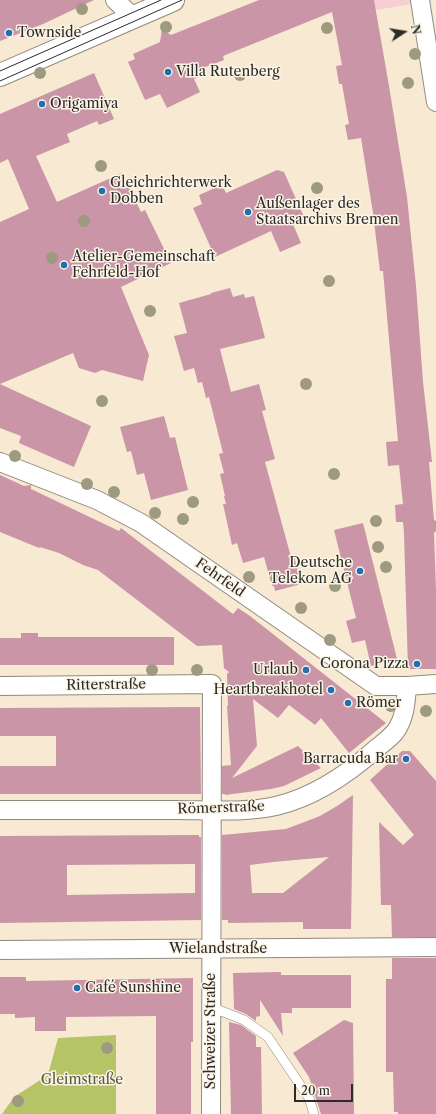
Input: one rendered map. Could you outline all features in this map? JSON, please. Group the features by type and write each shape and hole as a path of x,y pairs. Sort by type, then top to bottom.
{"street":[{"path":"115,0 134,18"},
{"path":"0,76 173,0"},
{"path":"420,0 436,102"},
{"name":"Fehrfeld","path":"0,462 97,500 141,523 376,686 436,684"},
{"name":"Ritterstraße","path":"0,686 212,684"},
{"name":"Schweizer Straße","path":"211,1114 212,684"},
{"name":"Römerstraße","path":"0,810 212,810 258,809 277,806 310,794 342,777 364,760 395,732 402,718 407,698 407,686"},
{"name":"Wielandstraße","path":"0,950 436,947"}],"lane":[{"path":"211,1007 244,1020 268,1037 309,1098 314,1114"}],"shaded area":[{"path":"343,0 434,0 348,15"}],"green space":[{"name":"Gleimstraße","path":"116,1035 116,1114 2,1114 14,1097 48,1075 58,1038"}],"building":[{"path":"0,0 94,0 43,24 0,41"},
{"path":"259,0 374,0 407,197 416,286 423,382 432,462 429,462 434,520 436,521 436,531 434,533 436,669 408,669 404,533 403,522 396,522 395,505 403,504 399,465 388,466 386,442 398,441 383,271 380,271 373,213 361,138 348,140 345,125 349,124 342,84 339,84 336,66 342,65 332,12 223,56 224,60 195,71 198,77 194,79 200,92 167,108 160,94 145,100 128,62 135,59 133,54 160,42 162,29 171,35"},
{"path":"94,73 114,119 99,125 97,121 67,134 70,142 36,156 57,202 122,173 141,212 145,210 171,263 121,287 149,355 143,381 102,370 95,373 79,368 73,353 0,384 0,222 29,209 8,159 0,163 0,114"},
{"name":"Außenlager des Staatsarchivs Bremen","path":"277,170 284,172 304,217 292,222 301,243 280,252 271,231 215,257 193,208 202,204 199,195 222,185 226,193"},
{"path":"230,288 233,297 244,294 245,298 254,296 265,338 220,349 231,392 259,384 266,410 262,411 275,459 265,462 291,557 294,556 301,584 275,591 274,586 272,586 264,557 243,563 237,543 232,545 223,504 226,504 220,474 224,473 219,454 223,453 209,397 206,398 202,382 198,383 194,368 184,371 174,336 187,333 179,303"},
{"path":"0,384 91,426 74,467 19,443 21,436 0,428"},
{"path":"164,416 170,438 175,437 188,490 151,500 144,473 137,475 131,451 127,452 120,427"},
{"path":"0,475 24,486 31,485 31,489 119,531 121,528 233,614 238,608 250,616 386,723 349,753 321,718 315,725 289,705 278,718 253,699 257,746 232,778 298,746 321,768 284,786 225,795 222,794 222,766 231,765 227,706 227,674 229,672 224,668 222,645 197,646 98,570 83,565 59,553 40,547 39,548 0,532"},
{"name":"Deutsche Telekom AG","path":"363,523 397,659 371,666 365,640 352,643 346,621 356,618 334,530"},
{"path":"21,633 38,633 38,637 174,637 174,665 0,665 0,638 21,638"},
{"path":"200,707 201,794 0,794 0,766 56,766 56,736 0,736 0,708"},
{"path":"402,751 410,751 436,781 436,937 392,937 391,905 381,905 379,822 403,845 414,835 370,780"},
{"path":"353,795 351,929 303,929 303,922 228,923 228,920 222,920 222,835 286,829 320,816","holes":["329,857 283,893 252,893 250,865"]},
{"path":"199,835 199,837 201,837 201,920 0,923 0,836","holes":["195,864 195,893 67,895 67,865"]},
{"path":"392,958 436,958 436,1114 398,1114 398,1112 394,1112 393,1072 386,1072 386,979 392,979"},
{"path":"281,972 281,975 351,975 351,1008 292,1008 292,1013 281,1013 283,1036 260,1000 260,1016 256,1017 256,1021 246,1014 234,1009 233,973"},
{"path":"0,977 26,977 26,981 193,978 191,1114 156,1114 156,1016 66,1017 66,1031 35,1031 35,1017 15,1018 15,1014 0,1014"},
{"path":"344,1020 353,1023 354,1114 321,1114 309,1077 293,1053"},
{"path":"229,1022 241,1025 256,1036 256,1047 261,1047 262,1114 231,1114"}],"tram line":[{"path":"0,71 161,0"},
{"path":"0,81 182,0"}],"place":[{"name":"Townside","path":"9,33"},
{"name":"Villa Rutenberg","path":"168,72"},
{"name":"Origamiya","path":"42,104"},
{"name":"Gleichrichterwerk Dobben","path":"102,191"},
{"name":"Außenlager des Staatsarchivs Bremen","path":"248,212"},
{"name":"Atelier-Gemeinschaft Fehrfeld-Hof","path":"64,265"},
{"name":"Deutsche Telekom AG","path":"360,571"},
{"name":"Corona Pizza","path":"417,664"},
{"name":"Urlaub","path":"306,670"},
{"name":"Heartbreakhotel","path":"331,690"},
{"name":"Römer","path":"348,703"},
{"name":"Barracuda Bar","path":"406,759"},
{"name":"Café Sunshine","path":"77,988"}]}
